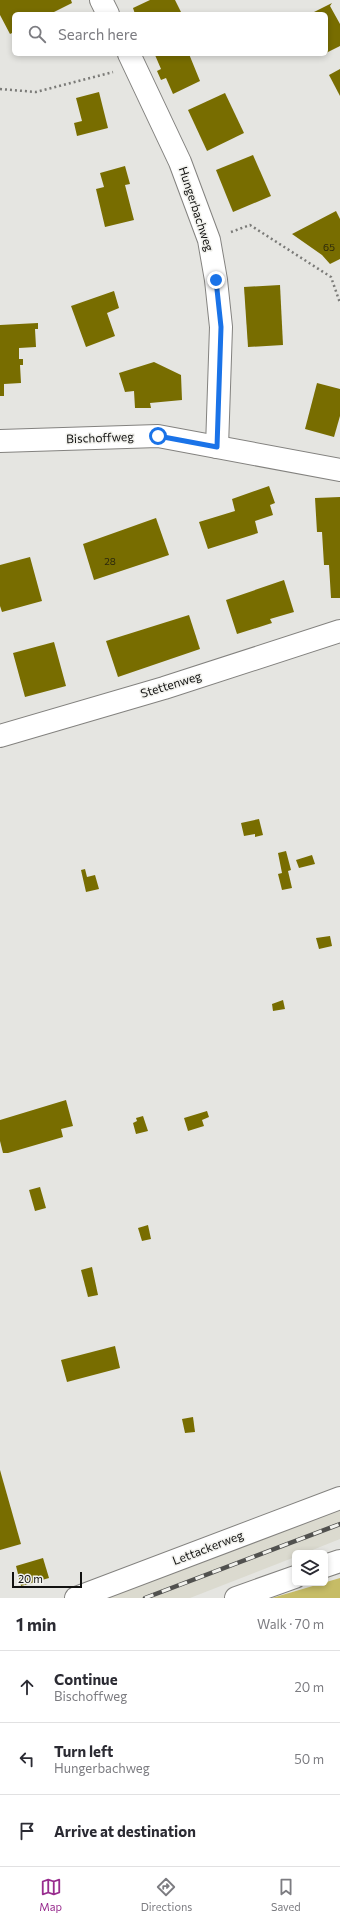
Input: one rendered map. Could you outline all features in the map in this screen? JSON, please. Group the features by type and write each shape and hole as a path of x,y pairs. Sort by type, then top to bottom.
{"street":[{"path":"101,0 107,12"},
{"name":"Hungerbachweg","path":"132,60 180,162 209,240 216,280 221,327 217,447"},
{"name":"Bischoffweg","path":"0,441 158,436 340,470"},
{"name":"Stettenweg","path":"0,736 164,688 340,631"},
{"name":"Lettackerweg","path":"76,1598 340,1498"},
{"path":"328,1565 340,1561"},
{"path":"236,1598 292,1577"}],"path":[{"path":"0,89 36,92 132,60"},
{"path":"250,226 332,277 340,303"}],"shaded area":[{"path":"340,1507 340,1539 312,1550 292,1550 292,1558 190,1598 98,1598"},
{"path":"340,1578 340,1598 272,1598 313,1586 328,1586 328,1582"}],"building":[{"path":"0,0 71,0 72,3 54,12 12,12 12,33 10,34 0,15"},
{"path":"150,0 175,0 181,12 134,12 133,8"},
{"path":"332,3 330,6 340,24 340,46 328,52 328,12 314,12"},
{"path":"155,56 190,56 200,81 173,94 166,78 161,80 157,71 161,69"},
{"path":"340,69 340,96 329,75"},
{"path":"99,92 108,128 77,136 74,123 82,121 76,98"},
{"path":"225,93 244,133 207,151 188,110"},
{"path":"253,155 271,196 233,212 216,170"},
{"path":"125,166 130,184 125,185 134,220 105,227 96,189 104,187 100,173"},
{"path":"336,211 340,219 340,259 330,264 322,255 292,234"},
{"path":"280,285 283,345 248,347 244,287"},
{"path":"114,291 119,308 107,313 115,336 86,347 71,306"},
{"path":"38,323 38,329 35,329 36,347 19,348 19,359 23,359 23,365 20,365 21,383 4,384 4,396 0,396 0,325"},
{"path":"154,362 181,375 182,400 150,403 151,408 135,408 134,391 125,392 119,373"},
{"path":"317,383 340,389 340,416 334,437 305,429"},
{"path":"269,486 275,503 270,505 273,515 255,521 258,533 208,549 199,522 235,511 232,499"},
{"path":"340,497 340,598 331,598 329,565 324,565 322,532 317,532 315,498"},
{"path":"156,518 169,555 94,580 83,544"},
{"path":"30,557 42,601 2,612 0,606 0,565"},
{"path":"284,580 294,612 270,619 272,623 237,634 226,600"},
{"path":"189,615 200,649 118,677 106,641"},
{"path":"54,642 66,686 25,697 13,653"},
{"path":"259,819 263,835 255,837 255,834 244,836 241,823"},
{"path":"286,851 291,870 288,871 292,888 282,890 278,874 282,873 278,853"},
{"path":"312,855 315,864 299,868 296,860"},
{"path":"85,869 87,877 95,875 99,889 86,892 81,870"},
{"path":"330,936 332,946 319,949 316,938"},
{"path":"283,1000 285,1009 273,1011 272,1004"},
{"path":"66,1100 73,1126 61,1129 63,1137 8,1153 3,1153 0,1141 0,1120"},
{"path":"207,1111 209,1117 202,1120 204,1126 188,1131 184,1118"},
{"path":"143,1116 148,1131 136,1134 133,1123 137,1121 136,1118"},
{"path":"40,1187 46,1208 35,1211 29,1190"},
{"path":"148,1225 151,1239 142,1241 138,1228"},
{"path":"92,1267 98,1295 88,1297 81,1270"},
{"path":"115,1346 120,1368 67,1382 61,1360"},
{"path":"193,1417 195,1432 185,1433 182,1419"},
{"path":"0,1470 21,1544 0,1550"},
{"path":"43,1558 49,1578 21,1586 16,1566"}],"railway":[{"path":"145,1598 340,1524"}],"route":[{"path":"158,436 217,447 221,327 216,280"}]}
